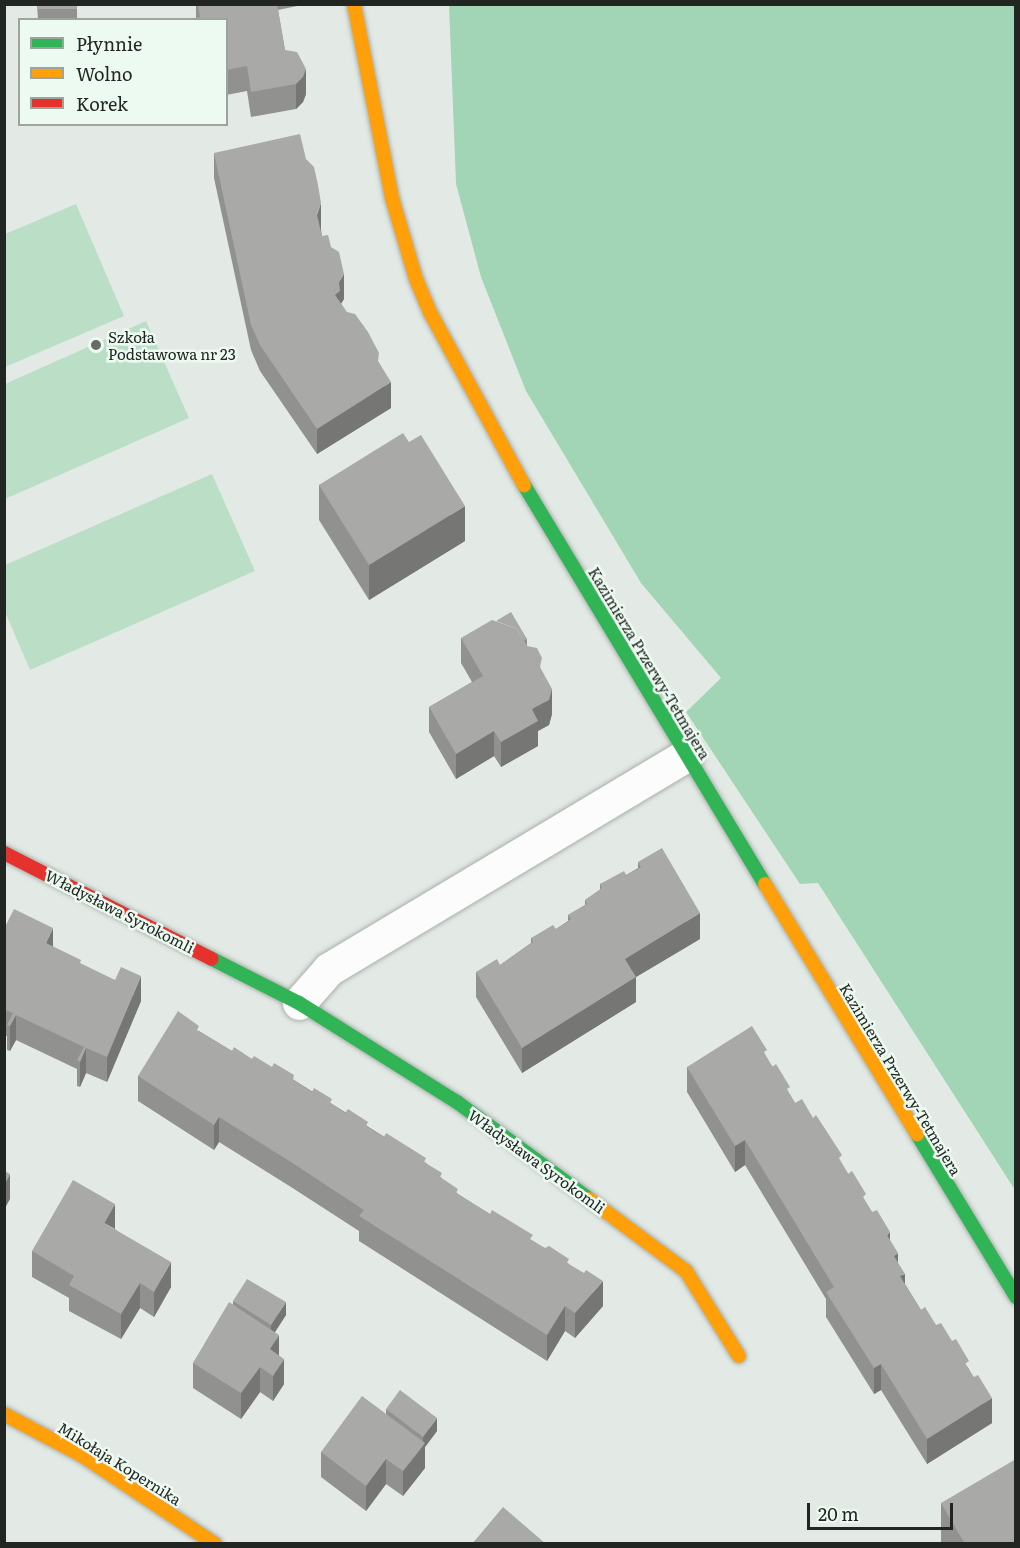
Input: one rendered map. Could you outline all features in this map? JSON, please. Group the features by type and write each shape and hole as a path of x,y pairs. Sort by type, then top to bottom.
{"street":[{"name":"Kazimierza Przerwy-Tetmajera","path":"354,4 392,198 413,270 431,314 511,464 1016,1297"},
{"path":"299,1003 329,969 687,755"},
{"name":"Władysława Syrokomli","path":"4,853 299,1003 457,1102 686,1271 739,1356"},
{"name":"Mikołaja Kopernika","path":"4,1414 83,1456 215,1544"}],"green space":[{"path":"449,5 1015,5 1015,1190 818,883 800,884 686,712 721,678 641,583 526,391 481,277 456,184"},
{"path":"76,204 124,316 5,367 5,234"},
{"path":"146,321 189,418 5,499 5,384"},
{"path":"212,474 255,571 30,670 5,612 5,565"}],"building":[{"path":"38,4 77,4 77,9 38,9"},
{"path":"198,4 277,4 285,50 297,52 306,69 303,77 296,84 251,92 247,66 228,70 228,18 196,18 200,17"},
{"path":"300,134 306,159 314,167 318,185 321,203 317,215 322,236 328,235 331,247 339,252 344,274 339,282 340,291 335,295 347,312 355,314 368,332 379,353 378,361 391,382 317,429 260,345 251,325 214,153"},
{"path":"403,433 409,442 421,435 465,506 369,565 319,485"},
{"path":"511,612 527,639 524,641 517,629 496,621"},
{"path":"492,620 517,629 527,646 537,648 542,658 540,667 552,689 549,700 532,709 538,721 501,742 494,731 456,754 429,707 483,676 461,638"},
{"path":"662,848 700,913 625,959 636,977 522,1048 476,972 497,959 500,965 533,942 531,938 553,925 556,929 571,919 568,915 587,904 585,900 602,888 600,884 624,871 626,875 641,867 638,862"},
{"path":"14,909 53,928 46,943 81,960 80,963 115,980 121,967 141,976 107,1057 86,1048 80,1062 77,1060 84,1047 16,1015 10,1026 7,1025 13,1013 4,1009 4,924 6,925"},
{"path":"178,1011 199,1026 197,1030 232,1051 234,1047 252,1059 254,1056 272,1067 274,1063 294,1075 293,1080 312,1092 314,1088 332,1099 330,1103 345,1113 348,1109 368,1122 366,1126 384,1137 386,1133 426,1158 424,1162 442,1173 440,1177 458,1189 456,1193 490,1214 492,1210 533,1235 530,1239 545,1248 549,1246 569,1259 567,1263 584,1273 586,1270 603,1281 575,1313 565,1306 547,1335 359,1216 364,1210 291,1162 219,1117 214,1125 138,1076"},
{"path":"752,1026 767,1050 764,1052 772,1067 776,1064 790,1087 787,1089 795,1103 802,1099 813,1118 816,1115 842,1155 839,1158 848,1174 852,1171 866,1194 863,1197 872,1212 877,1210 890,1232 887,1235 898,1253 894,1256 905,1274 900,1276 921,1310 925,1307 936,1325 941,1323 952,1341 956,1339 969,1361 965,1364 974,1377 978,1375 992,1398 927,1439 881,1364 874,1368 826,1292 834,1287 745,1140 735,1146 687,1067"},
{"path":"4,1171 10,1174 4,1185"},
{"path":"73,1180 115,1204 104,1223 171,1262 154,1292 140,1283 121,1314 69,1285 74,1276 32,1251"},
{"path":"247,1279 286,1302 271,1325 233,1301"},
{"path":"229,1302 279,1335 270,1349 284,1359 273,1376 260,1367 241,1393 193,1363"},
{"path":"400,1390 437,1418 423,1437 386,1409"},
{"path":"362,1396 425,1443 403,1471 386,1459 366,1486 321,1452"},
{"path":"1016,1459 1016,1544 965,1544 941,1503"},
{"path":"503,1507 546,1544 472,1544"}],"traffic: fast":[{"path":"524,485 765,884"},
{"path":"212,959 299,1003 457,1102 589,1199"},
{"path":"917,1134 1016,1297"}],"traffic: slow":[{"path":"354,4 392,198 416,279 431,314 524,485"},
{"path":"765,884 917,1134"},
{"path":"589,1199 686,1271 739,1356"},
{"path":"4,1414 83,1456 215,1544"}],"traffic: jam":[{"path":"4,853 212,959"}],"place":[{"name":"Szkoła Podstawowa nr 23","path":"96,345"}]}
